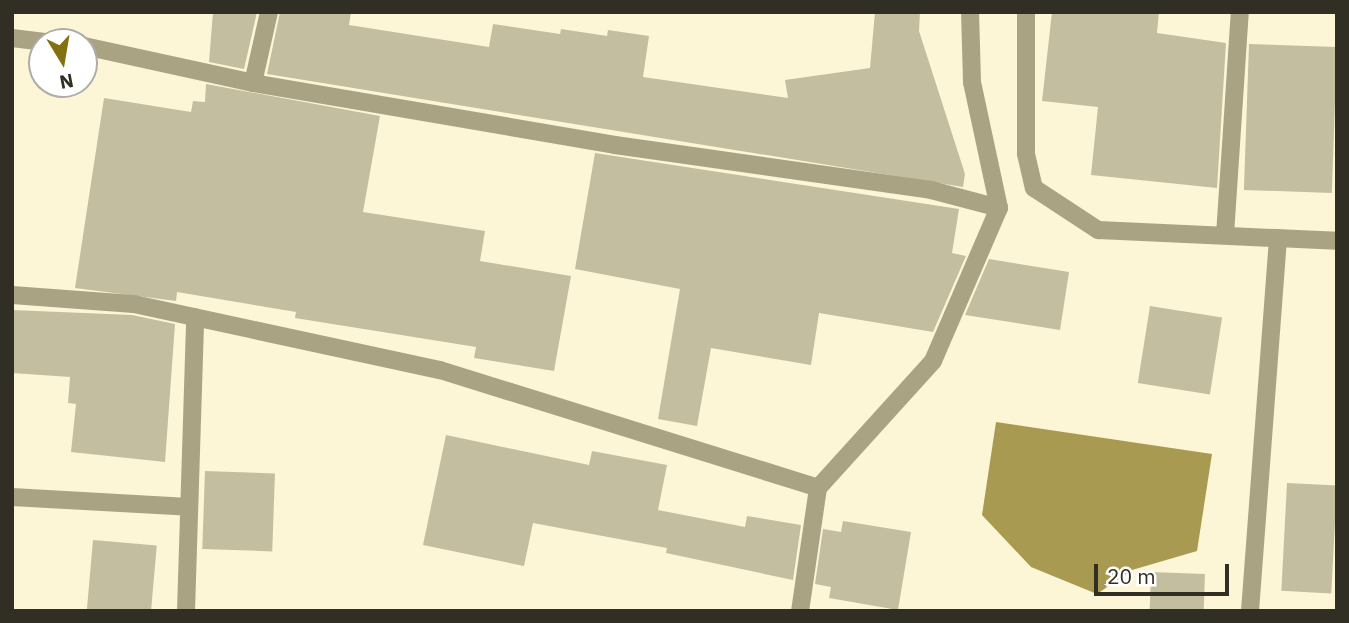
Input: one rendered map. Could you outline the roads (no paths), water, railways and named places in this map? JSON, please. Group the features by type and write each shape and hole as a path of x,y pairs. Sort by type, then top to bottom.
{"street":[{"path":"253,83 269,12"},
{"path":"800,611 818,488 933,361 999,208 972,82 970,12"},
{"path":"1026,12 1026,154 1034,188 1098,230 1337,241"},
{"path":"1225,235 1240,12"},
{"path":"98,49 253,83 615,145 931,190 999,208"},
{"path":"1250,611 1278,238"},
{"path":"12,295 134,304 439,370 818,488"},
{"path":"186,611 195,317"},
{"path":"12,497 190,507"}]}
